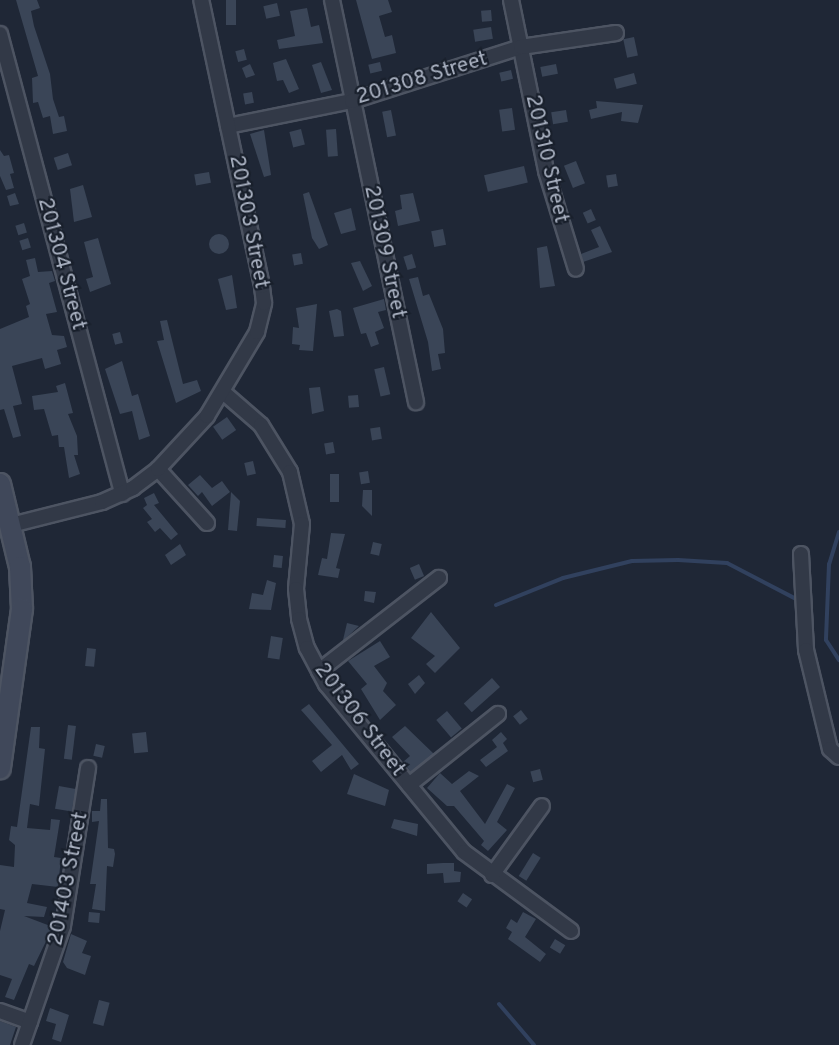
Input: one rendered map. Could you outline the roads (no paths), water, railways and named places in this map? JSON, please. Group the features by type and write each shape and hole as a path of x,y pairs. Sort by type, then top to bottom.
{"street":[{"name":"201303 Street","path":"11,525 122,494 158,469 223,392 249,350 264,303 201,0"},
{"name":"201309 Street","path":"332,0 416,402"},
{"name":"201310 Street","path":"511,0 546,171 576,269"},
{"name":"201308 Street","path":"228,126 352,101 521,47 616,33"},
{"name":"201304 Street","path":"0,34 122,494"},
{"name":"201306 Street","path":"223,392 261,425 290,472 303,524 296,589 299,619 319,671 464,852 492,875 571,931"},
{"path":"158,469 207,523"},
{"path":"0,484 20,567 22,609 0,768"},
{"path":"801,554 806,650 830,749 839,757"},
{"path":"319,671 439,578"},
{"path":"409,785 498,714"},
{"name":"201403 Street","path":"22,1045 63,926 88,768"},
{"path":"492,875 542,806"},
{"path":"0,1011 30,1022"}],"waterway":[{"path":"839,532 829,564 826,640 839,660"},
{"path":"496,605 563,578 632,561 678,560 727,563 800,601"},
{"path":"499,1004 534,1045"}]}
